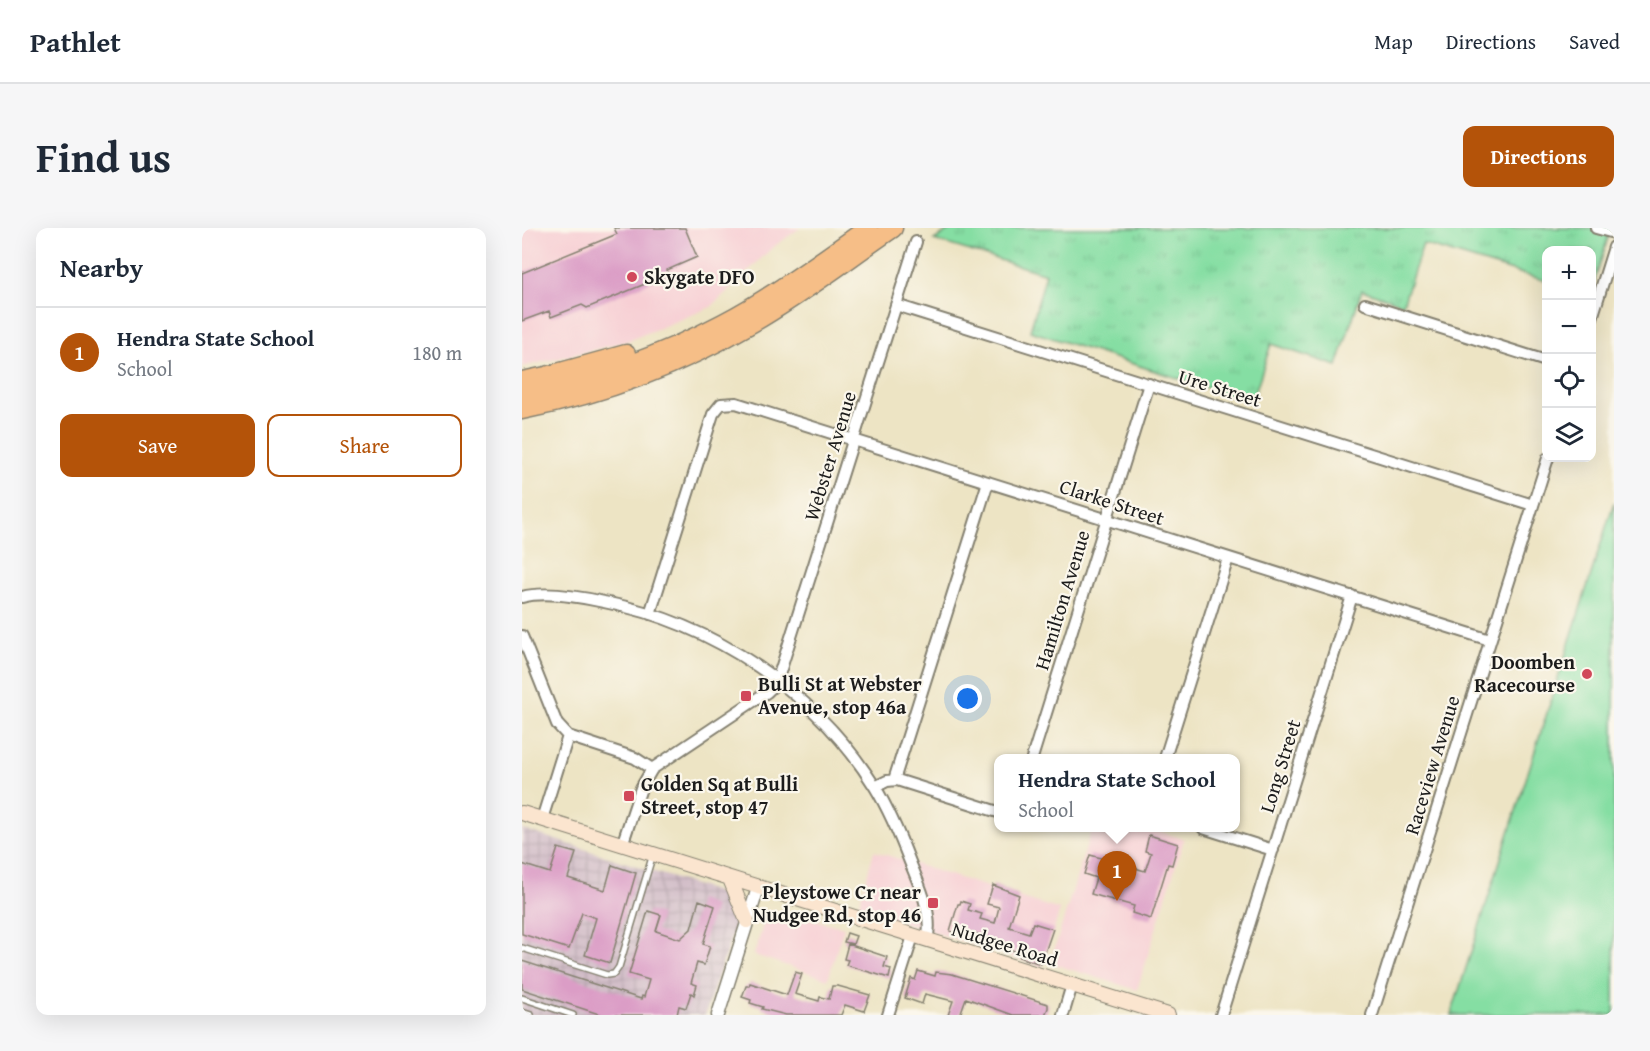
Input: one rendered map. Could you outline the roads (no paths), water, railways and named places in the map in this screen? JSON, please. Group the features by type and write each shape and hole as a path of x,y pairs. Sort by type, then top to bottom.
{"highway":[{"path":"522,396 581,381 648,359 724,323 868,228"},
{"path":"522,410 581,397 690,356 753,323 892,228"},
{"path":"522,381 556,374 630,352 691,328 754,296 774,292"}],"main road":[{"name":"Nudgee Road","path":"522,813 1168,1015"},
{"path":"730,879 747,921"}],"street":[{"path":"1596,228 1614,233"},
{"name":"Webster Avenue","path":"777,681 916,242"},
{"path":"1596,305 1614,248"},
{"path":"1365,304 1542,360"},
{"name":"Ure Street","path":"896,305 1533,505"},
{"name":"Hamilton Avenue","path":"1034,754 1149,384"},
{"name":"Clarke Street","path":"650,614 713,414 722,404 736,403 1490,640"},
{"name":"Raceview Avenue","path":"1372,1015 1547,462"},
{"path":"894,780 988,482"},
{"path":"1167,754 1228,558"},
{"path":"522,597 536,595 591,599 650,614 691,629 719,643 777,681 840,740 875,787 906,851 930,926 920,938 888,1015"},
{"name":"Long Street","path":"1221,1015 1352,596"},
{"path":"522,636 557,724 568,736 635,758 652,769"},
{"path":"622,844 641,788 652,769 767,692 777,681"},
{"path":"542,819 568,736"},
{"path":"875,787 894,780 994,810"},
{"path":"1216,832 1273,850"},
{"path":"718,1015 758,888"},
{"path":"1063,1015 1072,985"}],"lane":[{"path":"522,948 607,975 614,974 619,967 653,854"},
{"path":"522,998 573,1015"},
{"path":"522,1012 531,1015"}],"place":[{"name":"Skygate DFO","path":"632,277"},
{"name":"Doomben Racecourse","path":"1587,674"},
{"name":"Bulli St at Webster Avenue, stop 46a","path":"746,696"},
{"name":"Golden Sq at Bulli Street, stop 47","path":"629,796"},
{"name":"Hendra State School","path":"1117,901"},
{"name":"Pleystowe Cr near Nudgee Rd, stop 46","path":"933,903"}]}
